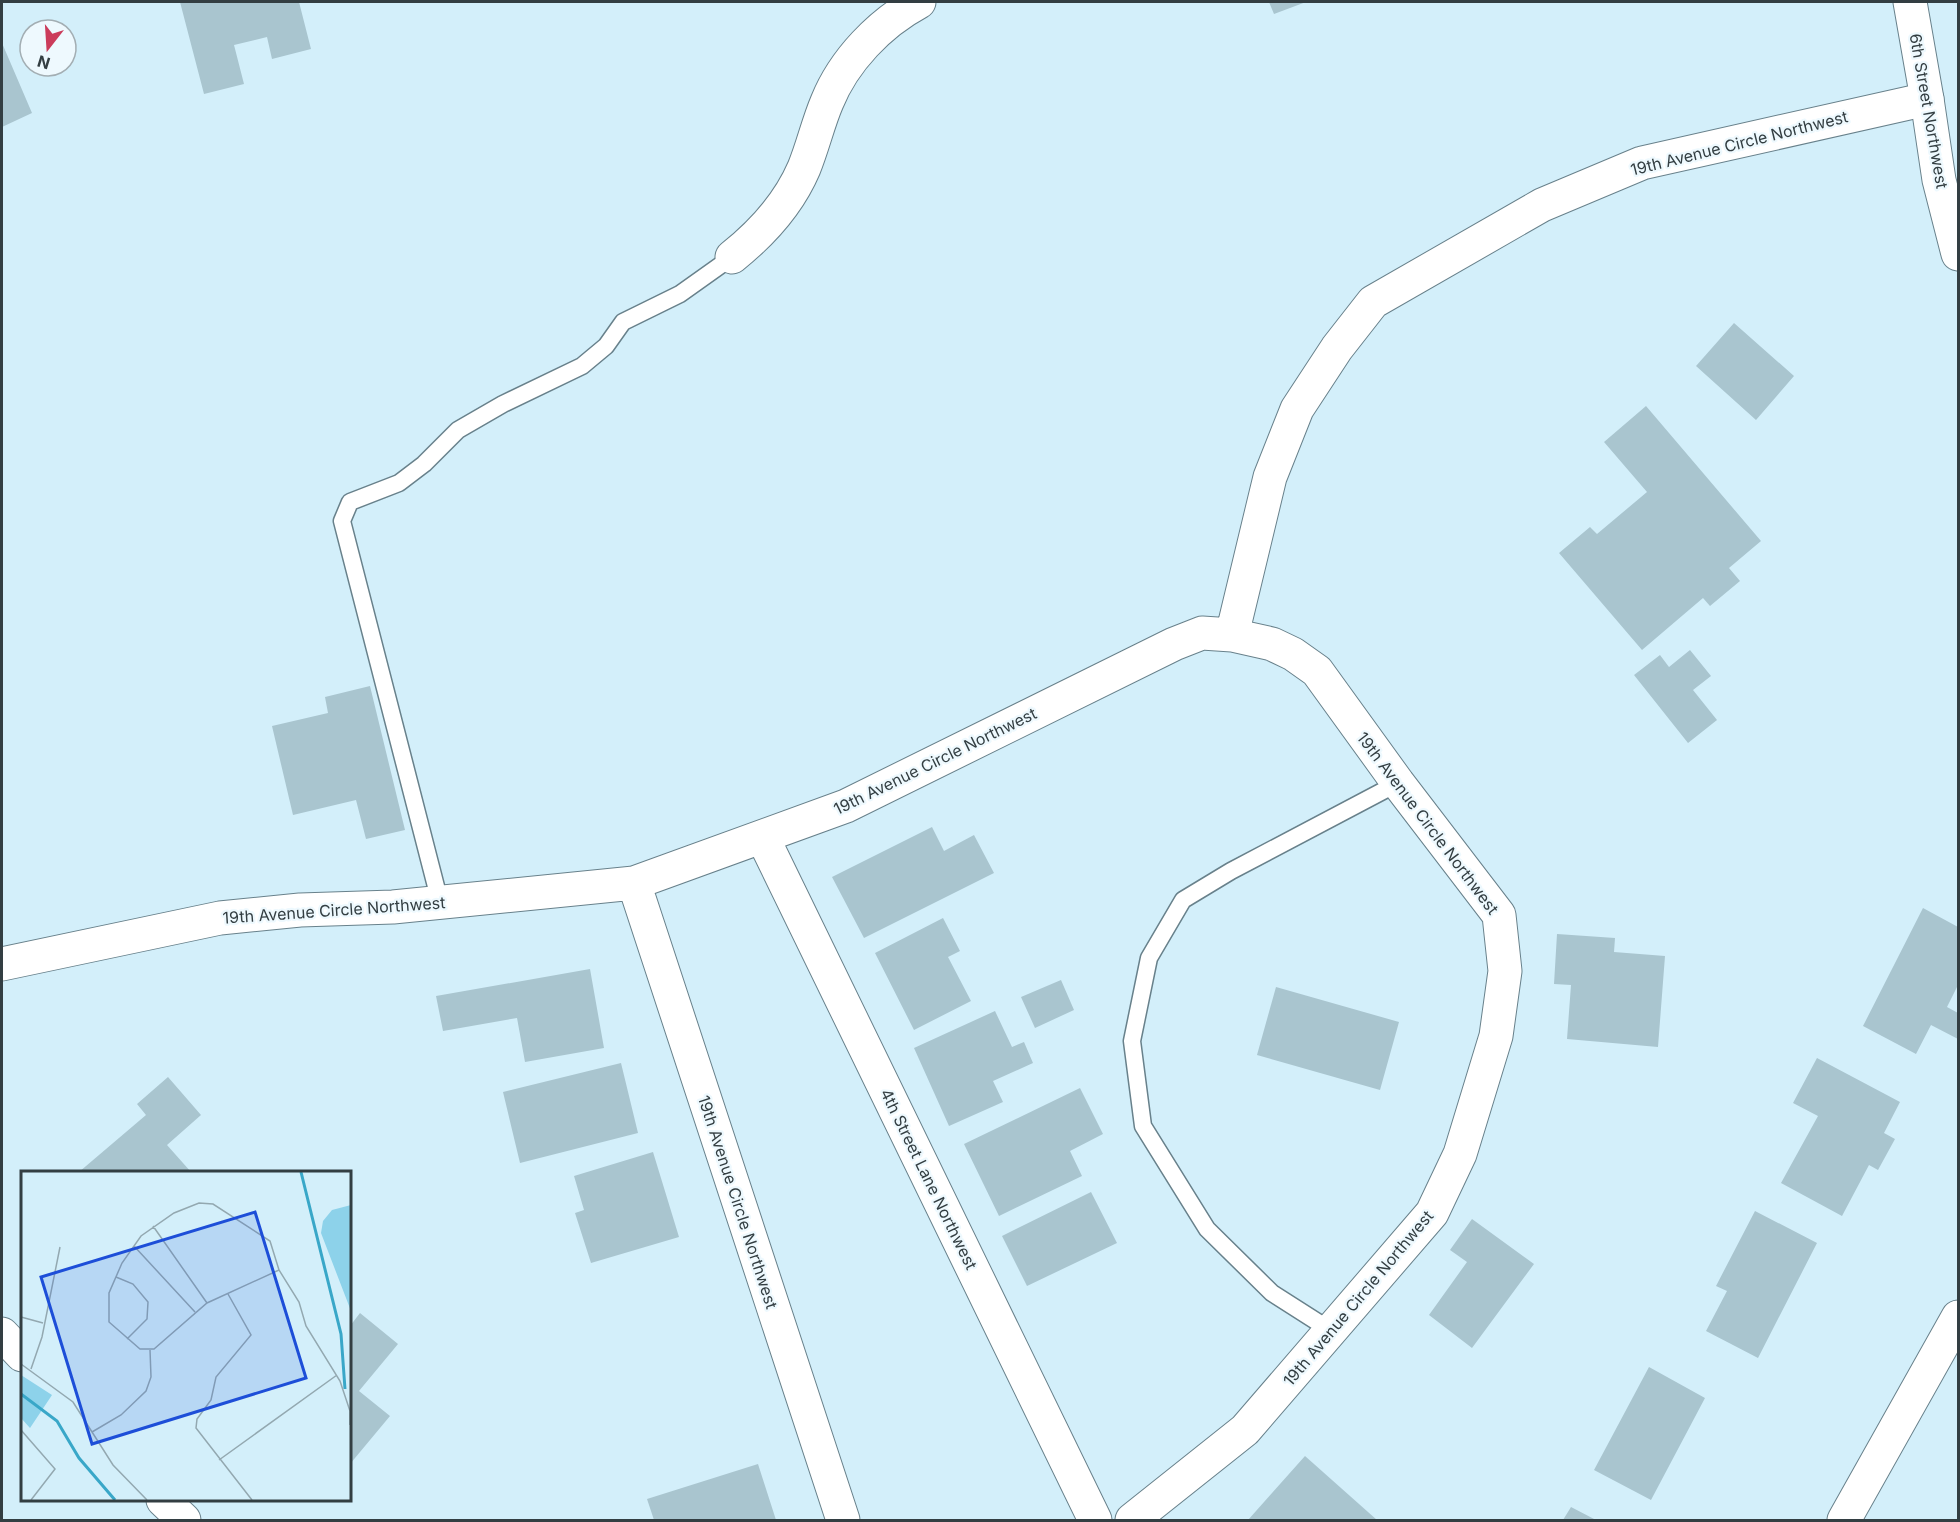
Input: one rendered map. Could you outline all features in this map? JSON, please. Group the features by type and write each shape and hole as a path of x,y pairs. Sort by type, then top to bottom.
{"street":[{"path":"732,256 749,243 783,206 804,169 828,100 850,62 882,28 919,2"},
{"name":"6th Street Northwest","path":"1910,2 1939,180 1959,254"},
{"name":"19th Avenue Circle Northwest","path":"1232,635 1270,477 1298,409 1337,348 1373,302 1542,206 1642,163 1927,99"},
{"name":"19th Avenue Circle Northwest","path":"2,964 220,918 300,910 393,907 634,883 846,806 1174,644 1202,633 1232,635 1272,645 1293,654 1317,671 1398,783 1499,915 1505,971 1496,1036 1460,1154 1432,1214 1245,1430 1132,1521"},
{"name":"4th Street Lane Northwest","path":"762,838 1095,1521"},
{"name":"19th Avenue Circle Northwest","path":"634,883 843,1521"},
{"path":"1844,1521 1959,1317"},
{"path":"2,1334 21,1354"},
{"path":"164,1501 184,1521"}],"lane":[{"path":"440,902 342,521 350,502 399,483 424,464 458,429 503,404 582,366 606,346 623,322 680,294 732,256"},
{"path":"1330,1330 1272,1293 1207,1229 1143,1126 1132,1041 1149,958 1183,900 1231,871 1398,783"}],"building":[{"path":"180,2 299,2 311,49 272,59 267,37 234,45 244,84 204,94"},
{"path":"1269,2 1306,2 1274,14"},
{"path":"2,43 32,113 2,127"},
{"path":"1734,323 1794,376 1756,420 1696,366"},
{"path":"1646,406 1761,541 1729,568 1740,581 1710,606 1703,598 1642,650 1559,553 1590,527 1597,534 1647,492 1604,442"},
{"path":"1690,650 1711,676 1693,690 1717,720 1688,743 1634,675 1660,655 1669,667"},
{"path":"370,686 405,830 366,839 356,800 293,815 272,726 328,713 325,697"},
{"path":"932,827 944,851 974,835 994,873 864,938 832,877"},
{"path":"1923,908 1958,927 1958,985 1947,1007 1958,1013 1958,1039 1931,1025 1916,1054 1863,1026"},
{"path":"943,918 960,951 948,957 971,1001 914,1030 875,953"},
{"path":"1557,934 1615,938 1614,952 1665,956 1658,1047 1567,1039 1571,985 1554,984"},
{"path":"590,969 604,1048 525,1062 517,1018 443,1031 436,996"},
{"path":"1061,980 1074,1010 1035,1028 1021,997"},
{"path":"1276,987 1399,1022 1380,1090 1257,1055"},
{"path":"995,1011 1012,1047 1024,1042 1033,1063 993,1081 1003,1102 949,1126 914,1048"},
{"path":"1817,1058 1900,1102 1884,1133 1895,1139 1878,1170 1869,1165 1842,1216 1781,1183 1818,1116 1793,1103"},
{"path":"621,1063 638,1133 520,1163 503,1092"},
{"path":"168,1077 201,1115 167,1145 190,1171 80,1171 146,1115 137,1104"},
{"path":"1080,1088 1103,1134 1070,1151 1082,1176 999,1216 964,1144"},
{"path":"653,1152 679,1237 591,1263 575,1213 584,1210 574,1176"},
{"path":"1091,1192 1117,1243 1027,1286 1002,1236"},
{"path":"1755,1211 1817,1243 1758,1358 1706,1331 1727,1291 1716,1286"},
{"path":"1472,1219 1534,1264 1472,1348 1429,1315 1467,1262 1450,1250"},
{"path":"360,1313 398,1344 359,1391 390,1416 351,1463 351,1325"},
{"path":"1649,1367 1705,1398 1651,1500 1594,1470"},
{"path":"1305,1456 1377,1520 1248,1520"},
{"path":"758,1464 776,1520 654,1520 647,1499"},
{"path":"1571,1507 1596,1520 1563,1520"}]}
